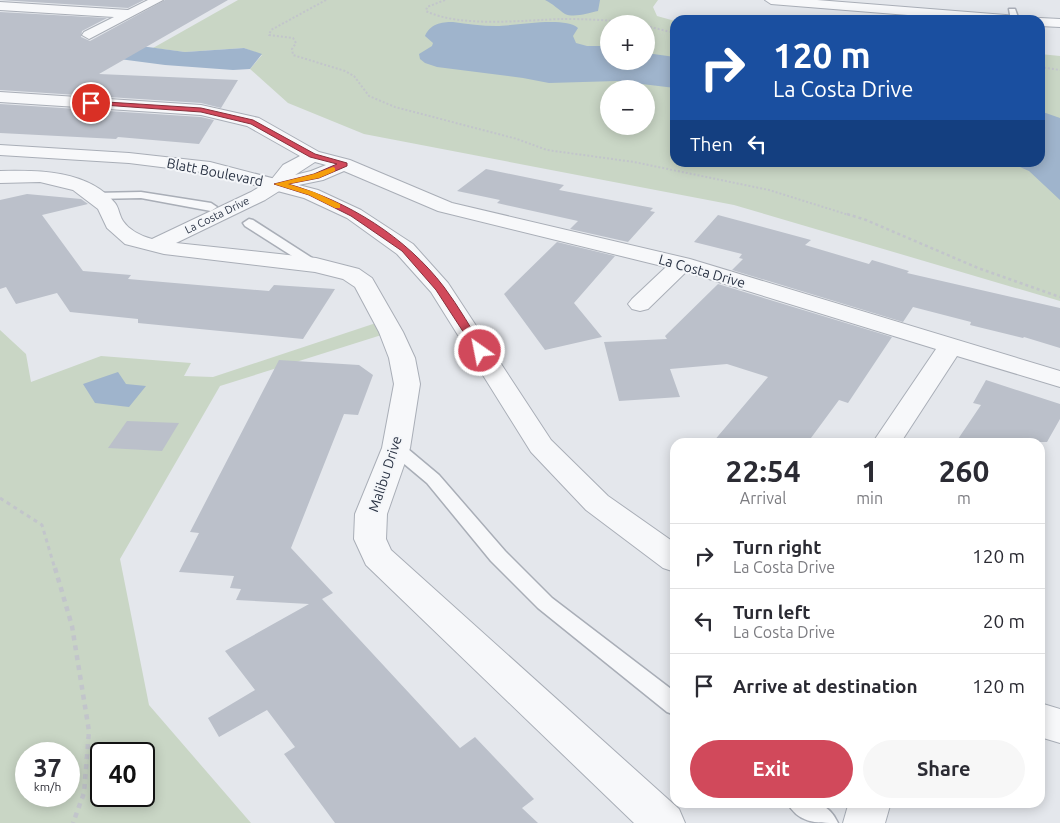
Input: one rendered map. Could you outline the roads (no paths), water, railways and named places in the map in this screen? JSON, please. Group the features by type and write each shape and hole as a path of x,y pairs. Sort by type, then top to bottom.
{"street":[{"path":"42,8 56,0"},
{"path":"89,35 157,0"},
{"path":"771,0 964,11 998,15"},
{"path":"0,6 129,14"},
{"path":"1045,22 1060,23"},
{"name":"La Costa Drive","path":"0,97 201,110 253,122 313,156 344,164 445,207 682,264 1060,379"},
{"name":"Blatt Boulevard","path":"0,151 172,162 210,168 311,194 354,214 405,249 440,288 541,446 597,503 670,556"},
{"name":"La Costa Drive","path":"278,184 290,168 313,156"},
{"name":"La Costa Drive","path":"155,245 278,184 316,176 344,164"},
{"path":"0,177 18,176 71,182 95,196"},
{"name":"Malibu Drive","path":"95,196 107,206 114,224 132,240 155,245 316,265 351,274 364,283 402,358 407,384 396,448 371,514 370,539 378,557 664,823"},
{"path":"640,304 682,264"},
{"path":"890,438 952,345"},
{"path":"1045,722 1060,726"},
{"path":"864,823 868,808"}],"lane":[{"path":"95,196 141,195 211,207"},
{"path":"249,223 262,229 316,265"},
{"path":"396,448 433,479 498,556 545,603 670,701"},
{"path":"807,808 826,823"}],"water":[{"path":"545,0 600,0 598,11 573,16 565,14"},
{"path":"453,22 505,26 551,22 571,24 578,28 573,36 576,43 587,46 600,46 600,70 655,70 655,54 670,56 670,87 655,86 655,80 600,80 549,83 437,67 425,63 420,59 419,54 432,46 433,43 425,36 436,24"},
{"path":"119,47 148,47 185,52 244,48 262,54 250,69 233,70 165,65 81,54"},
{"path":"1045,113 1060,118 1060,200 1029,171 1020,167 1045,167"},
{"path":"118,372 126,384 146,386 129,407 95,403 83,384"}]}
